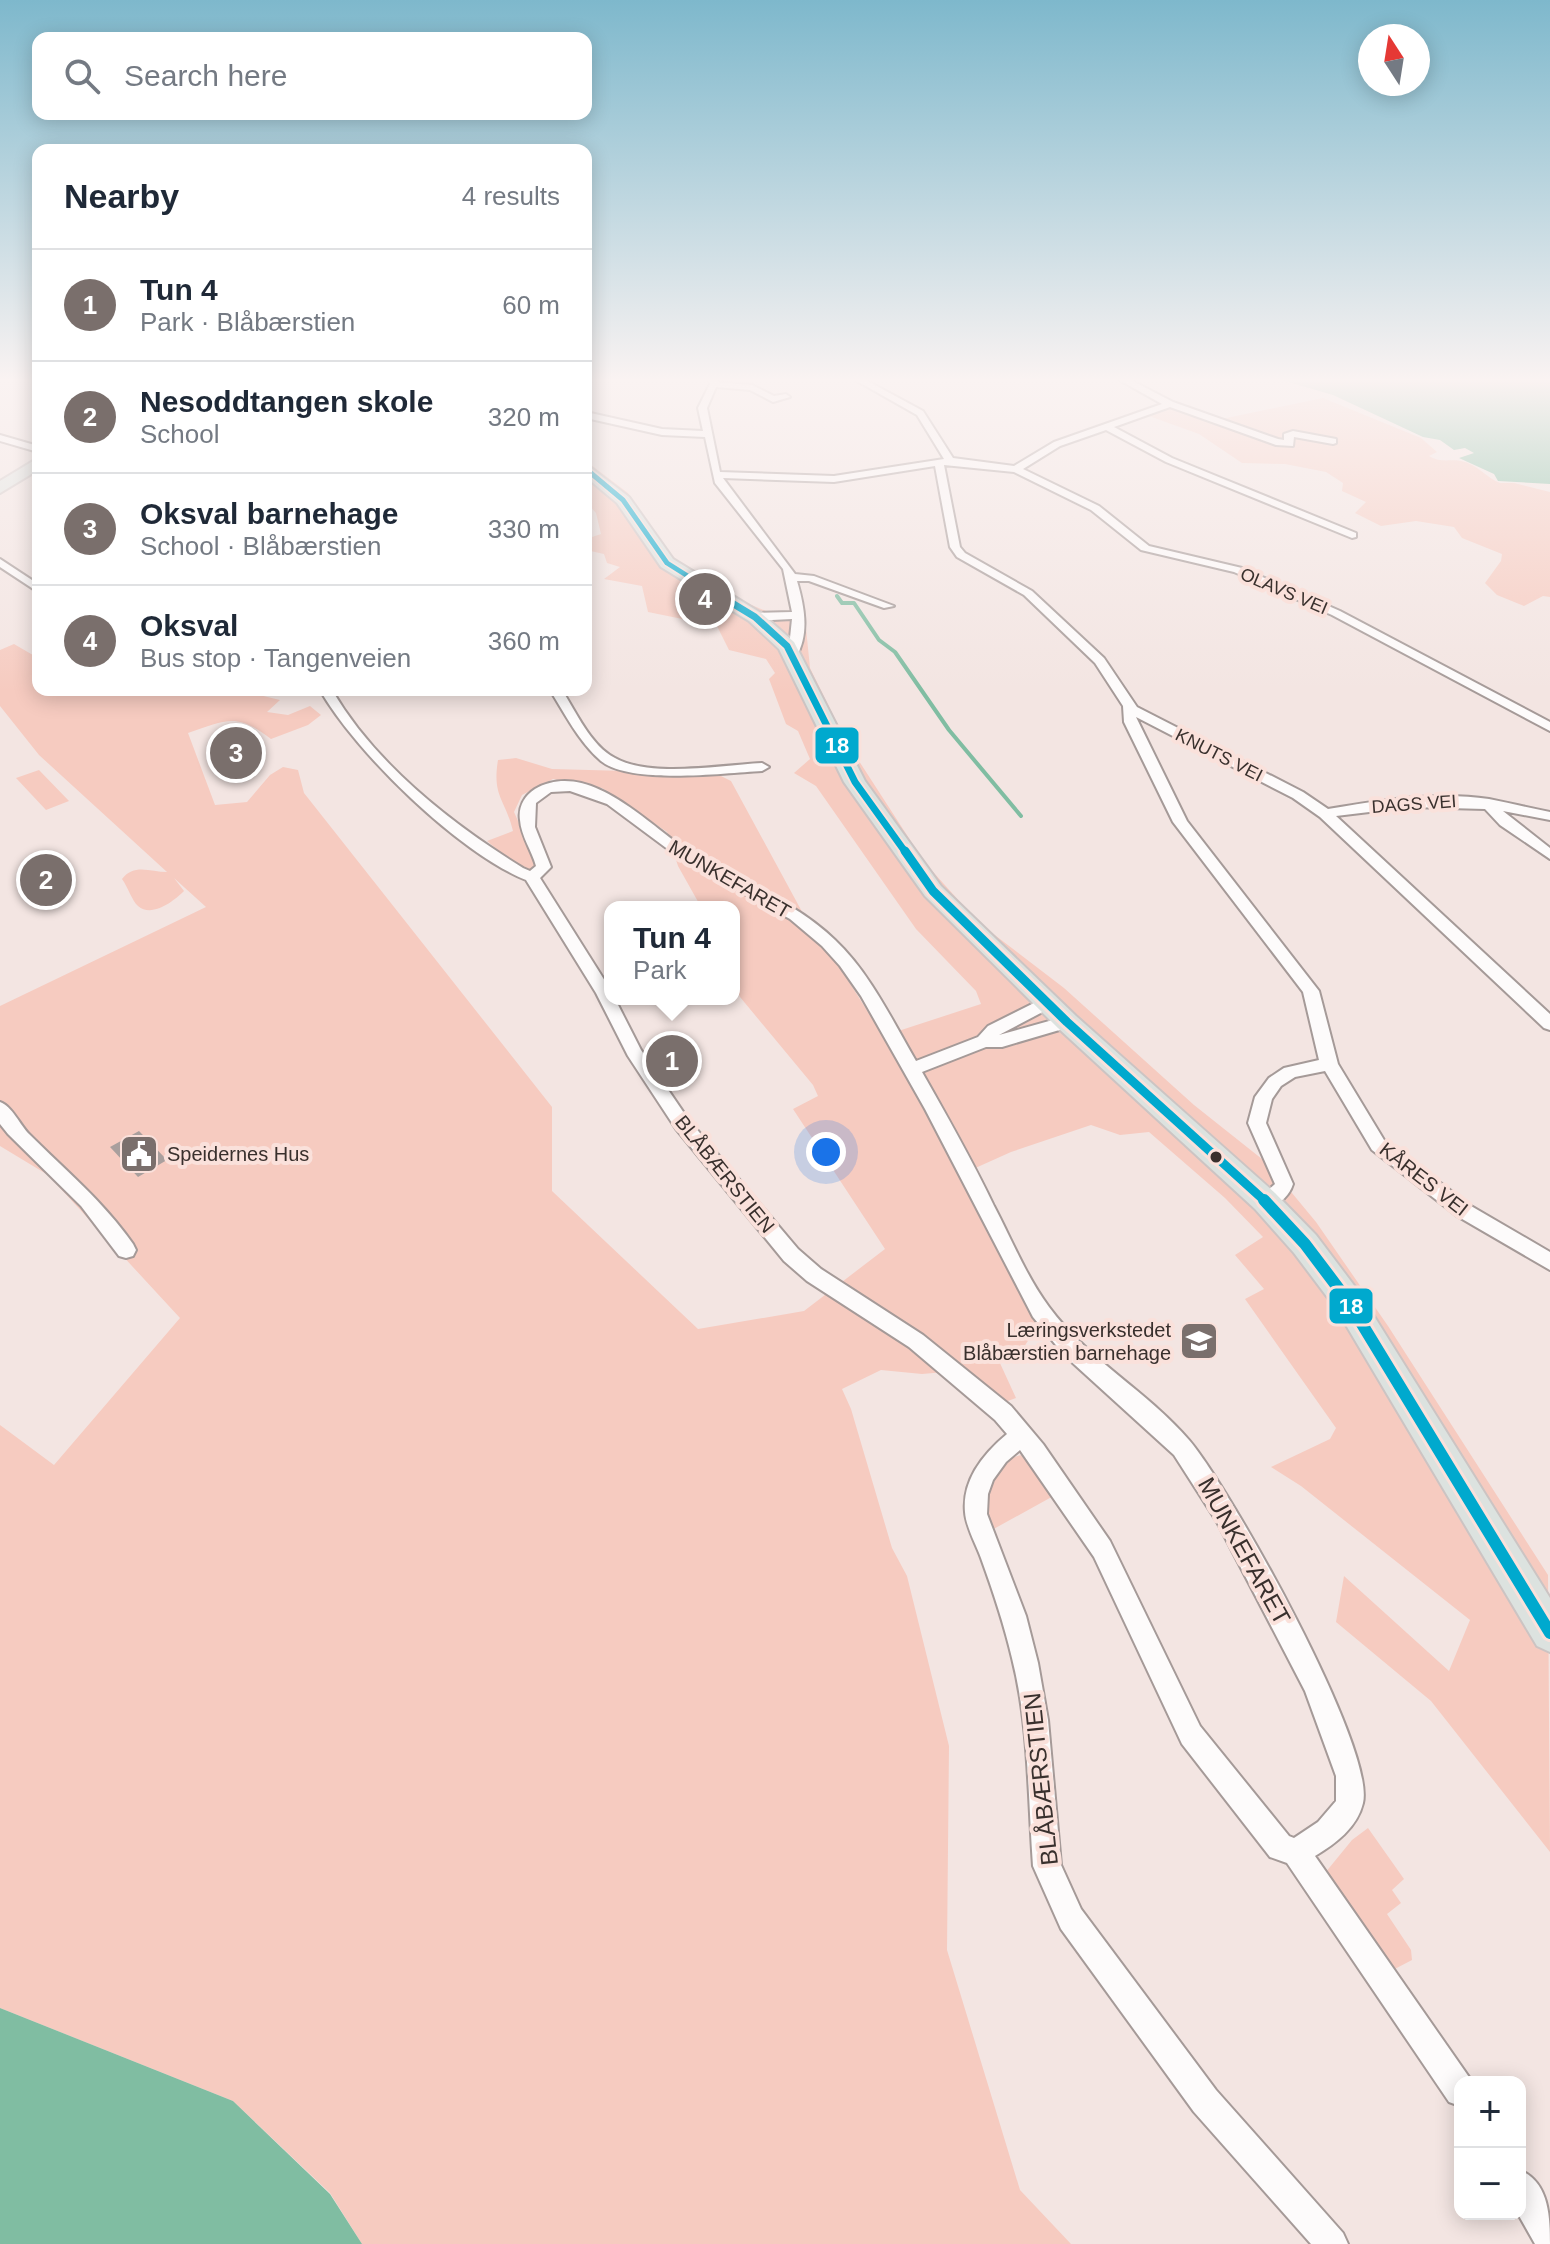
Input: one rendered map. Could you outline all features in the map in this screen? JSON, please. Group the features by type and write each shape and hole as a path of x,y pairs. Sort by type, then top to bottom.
{"main road":[{"path":"601,482 623,500 667,563 697,585 755,617 792,654 839,754 892,839 933,891 1046,1003 1265,1201 1305,1244 1348,1301 1550,1633"}],"street":[{"path":"721,482 772,545 791,577 798,646 792,654"},
{"path":"947,482 955,547 961,555 1028,593 1100,661 1129,707"},
{"name":"OLAVS VEI","path":"1042,482 1095,508 1145,548 1238,570 1322,607 1394,641 1550,727"},
{"path":"1223,482 1352,535"},
{"path":"0,562 32,585"},
{"path":"791,577 810,578 888,606"},
{"path":"755,617 797,615"},
{"name":"BLÅBÆRSTIEN","path":"330,696 370,751 468,835 518,873 532,877 604,993"},
{"path":"564,696 596,751 621,765 669,772 762,767"},
{"name":"KNUTS VEI","path":"1129,707 1298,795 1325,814 1550,1024"},
{"name":"KÅRES VEI","path":"1129,707 1130,722 1180,822 1311,991 1329,1064 1371,1134 1388,1155 1464,1211 1550,1262"},
{"name":"MUNKEFARET","path":"532,877 544,867 541,851 526,824 526,814 536,794 576,787 602,796 683,855 788,910 828,942 856,975 913,1069 1019,1278 1042,1315 1072,1349 1133,1400 1205,1477 1283,1620 1344,1758 1352,1788 1350,1802 1326,1836 1296,1852"},
{"name":"DAGS VEI","path":"1325,814 1435,800 1487,803 1550,816"},
{"path":"1487,803 1505,822 1550,855"},
{"path":"984,1041 994,1030 1046,1003"},
{"name":"BLÅBÆRSTIEN","path":"610,1005 634,1052 682,1124 791,1255 814,1275 916,1341 1003,1413 1061,1486 1102,1549 1191,1735 1280,1847 1296,1852 1454,2082"},
{"path":"913,1069 984,1041 1002,1041 1067,1022"},
{"path":"1265,1201 1282,1190 1284,1184 1257,1123 1264,1097 1275,1082 1290,1072 1329,1064"},
{"path":"0,1109 22,1142 59,1170 102,1214 126,1250"},
{"name":"BLÅBÆRSTIEN","path":"1021,1435 998,1455 984,1475 977,1494 976,1514 1014,1616 1026,1663 1035,1720 1047,1866 1071,1919 1205,2101 1332,2244"},
{"path":"1526,2197 1550,2240"}],"shaded area":[{"path":"592,482 613,482 628,493 664,548 678,561 747,603 806,628 810,668 846,741 925,863 979,923 1064,988 1194,1105 1267,1163 1316,1222 1388,1326 1548,1575 1550,1852 1431,1701 1336,1622 1344,1576 1449,1671 1470,1620 1301,1486 1271,1467 1330,1439 1336,1428 1245,1299 1264,1289 1235,1255 1263,1237 1225,1198 1149,1132 1120,1135 1091,1125 1011,1152 962,1174 1039,1324 1020,1353 999,1361 1016,1398 1005,1402 968,1370 922,1374 881,1370 842,1389 851,1409 892,1548 907,1576 949,1746 947,1950 1020,2190 1071,2244 362,2244 330,2193 233,2101 0,2008 0,1425 54,1465 180,1318 48,1175 0,1146 0,1006 206,907 174,878 184,891 169,903 150,910 136,904 122,879 137,870 167,872 39,755 0,706 0,650 14,644 32,654 32,696 264,696 280,700 267,712 288,715 310,706 321,715 308,725 271,739 249,725 231,721 188,733 215,805 247,802 270,775 283,767 298,770 304,793 552,1107 552,1191 698,1329 804,1311 885,1249 793,1109 818,1096 813,1085 740,997 740,901 698,901 678,866 667,832 602,788 553,779 522,795 514,812 537,863 531,869 519,868 487,841 513,831 498,790 498,760 516,758 552,769 626,771 682,777 719,775 731,781 819,943 836,961 883,1036 981,1004 976,991 916,929 816,786 794,773 810,759 798,731 786,724 769,679 775,673 766,659 729,650 717,626 648,612 642,586 604,579 620,567 607,563 604,554 592,551 592,537 601,534 592,509"},
{"path":"1498,482 1550,492 1550,597 1543,596 1524,606 1497,595 1485,583 1501,561 1502,554 1462,538 1454,527 1416,521 1381,526 1355,513 1366,502 1342,491 1343,483"},
{"path":"1510,482 1550,482 1550,484"},
{"path":"39,770 69,801 46,810 16,778"},
{"path":"680,1046 692,1069 669,1078 651,1054"},
{"path":"1021,1455 1057,1494 990,1531 986,1508 994,1475 1010,1459"},
{"path":"1368,1828 1404,1879 1392,1890 1401,1903 1387,1914 1411,1950 1412,1960 1389,1972 1325,1873 1352,1840"},
{"path":"0,2008 233,2101 330,2194 362,2244 0,2244"}],"building":[{"name":"Speidernes Hus","path":"139,1131 167,1160 138,1177 110,1147"}],"waterway":[{"path":"837,596 842,603 854,603 879,640 895,652 949,730 1021,816"}],"transit line":[{"name":"18","path":"601,482 623,500 667,563 755,617 787,646 855,782 933,891 1067,1022 1265,1201 1305,1244 1348,1301 1550,1633"}],"place":[{"name":"Oksval","path":"705,599"},
{"name":"Oksval barnehage","path":"236,753"},
{"name":"Nesoddtangen skole","path":"46,880"},
{"name":"Tun 4","path":"672,1061"},
{"name":"Speidernes Hus","path":"139,1154"},
{"name":"Læringsverkstedet Blåbærstien barnehage","path":"1199,1341"}]}
